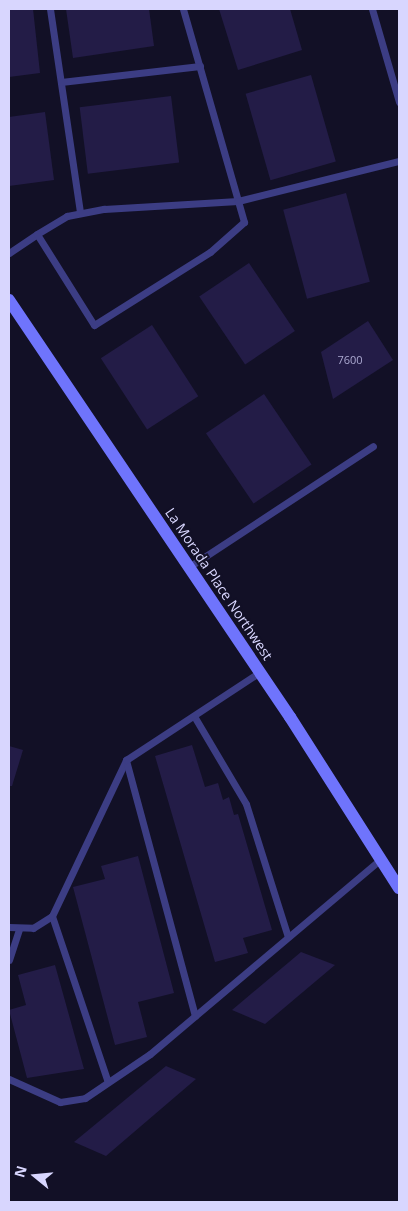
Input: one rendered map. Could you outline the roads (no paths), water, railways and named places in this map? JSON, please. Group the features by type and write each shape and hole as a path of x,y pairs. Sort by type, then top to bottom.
{"street":[{"name":"La Morada Place Northwest","path":"9,300 260,672 399,888"}],"lane":[{"path":"50,9 80,213"},
{"path":"37,234 94,325 210,252 244,222 184,9"},
{"path":"372,9 399,102"},
{"path":"61,82 200,66"},
{"path":"9,253 37,234 80,213 238,200 399,161"},
{"path":"189,567 373,446"},
{"path":"9,927 19,930 33,928 52,916 126,760 172,726 194,716 260,672"},
{"path":"194,716 246,804 288,936"},
{"path":"126,760 195,1016"},
{"path":"9,1079 60,1102 85,1098 195,1016 380,859"},
{"path":"52,916 108,1082"},
{"path":"9,960 19,930"}]}
